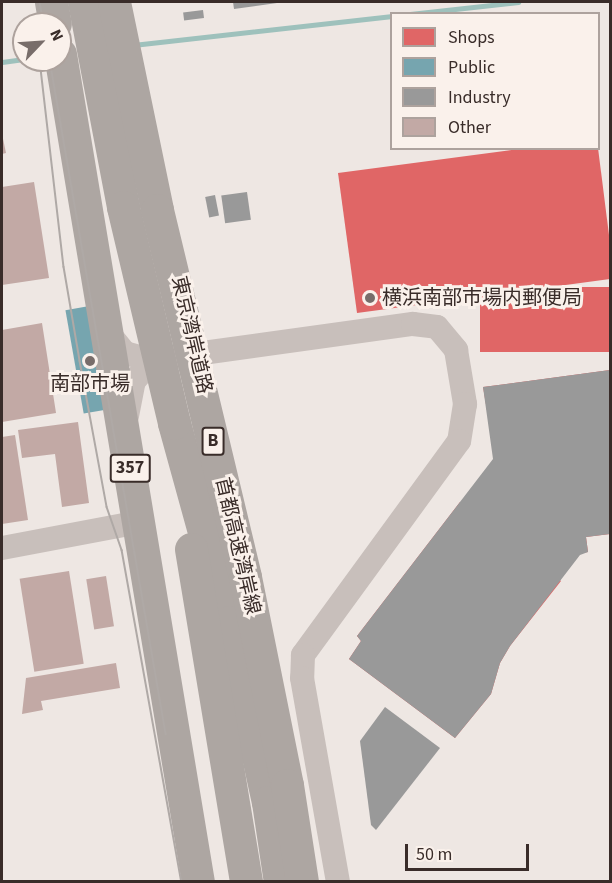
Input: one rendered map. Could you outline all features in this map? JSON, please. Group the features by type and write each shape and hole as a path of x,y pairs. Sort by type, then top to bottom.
{"highway":[{"name":"首都高速湾岸線","path":"84,2 123,207 174,423 185,482 193,562 246,882"},
{"name":"首都高速湾岸線","path":"114,2 157,210 245,577 287,785 301,882"},
{"name":"東京湾岸道路","path":"119,2 195,355 234,522 285,783 301,882"},
{"name":"357","path":"63,72 140,522 198,882"},
{"path":"185,482 179,614 219,882"},
{"path":"185,482 270,882"},
{"path":"185,482 230,622 268,802 280,882"},
{"path":"193,562 195,668 232,882"},
{"path":"193,562 213,631 258,882"}],"street":[{"path":"106,330 125,353 152,360 413,324 437,327 456,350 465,404 459,441 303,656 302,678 338,882"},
{"path":"125,439 130,389 138,374 152,360"},
{"path":"2,548 140,522"}],"building: Shops":[{"path":"511,150 598,150 610,243 610,279 357,313 338,173"},
{"path":"480,287 610,287 610,352 480,352"},
{"path":"610,370 610,534 586,537 588,552 533,560 561,581 510,646 500,663 491,694 455,738 349,659 361,641 357,636 460,502 509,540 483,387"}],"building: Public":[{"name":"南部市場","path":"95,305 113,408 84,414 65,310"}],"building: Industry":[{"path":"233,2 277,2 277,3 234,9"},
{"path":"203,10 204,18 184,20 183,12"},
{"path":"247,192 251,220 225,223 221,196"},
{"path":"215,195 219,216 209,218 205,197"},
{"path":"610,370 610,534 586,537 588,552 580,555 510,646 500,663 491,694 455,738 349,659 361,641 357,636 493,459 483,387"},
{"path":"385,707 440,748 376,830 371,825 360,741"}],"building: Other":[{"path":"2,134 6,153 2,154"},
{"path":"34,182 49,278 2,285 2,187"},
{"path":"42,323 56,413 2,422 2,330"},
{"path":"78,422 89,503 62,507 55,454 22,458 18,430"},
{"path":"15,435 28,520 2,524 2,437"},
{"path":"69,571 84,664 34,672 20,579"},
{"path":"106,576 114,626 94,630 86,579"},
{"path":"116,663 120,688 41,701 43,710 22,714 26,678"}],"waterway":[{"path":"428,12 518,2"},
{"path":"133,45 390,16"},
{"path":"2,62 12,61"}],"tram line":[{"path":"40,2 42,12"},
{"path":"41,72 64,267 80,361 107,507 122,550 182,882"},
{"path":"52,72 166,734"}],"place":[{"name":"横浜南部市場内郵便局","path":"370,298"},
{"name":"南部市場","path":"90,361"}]}
